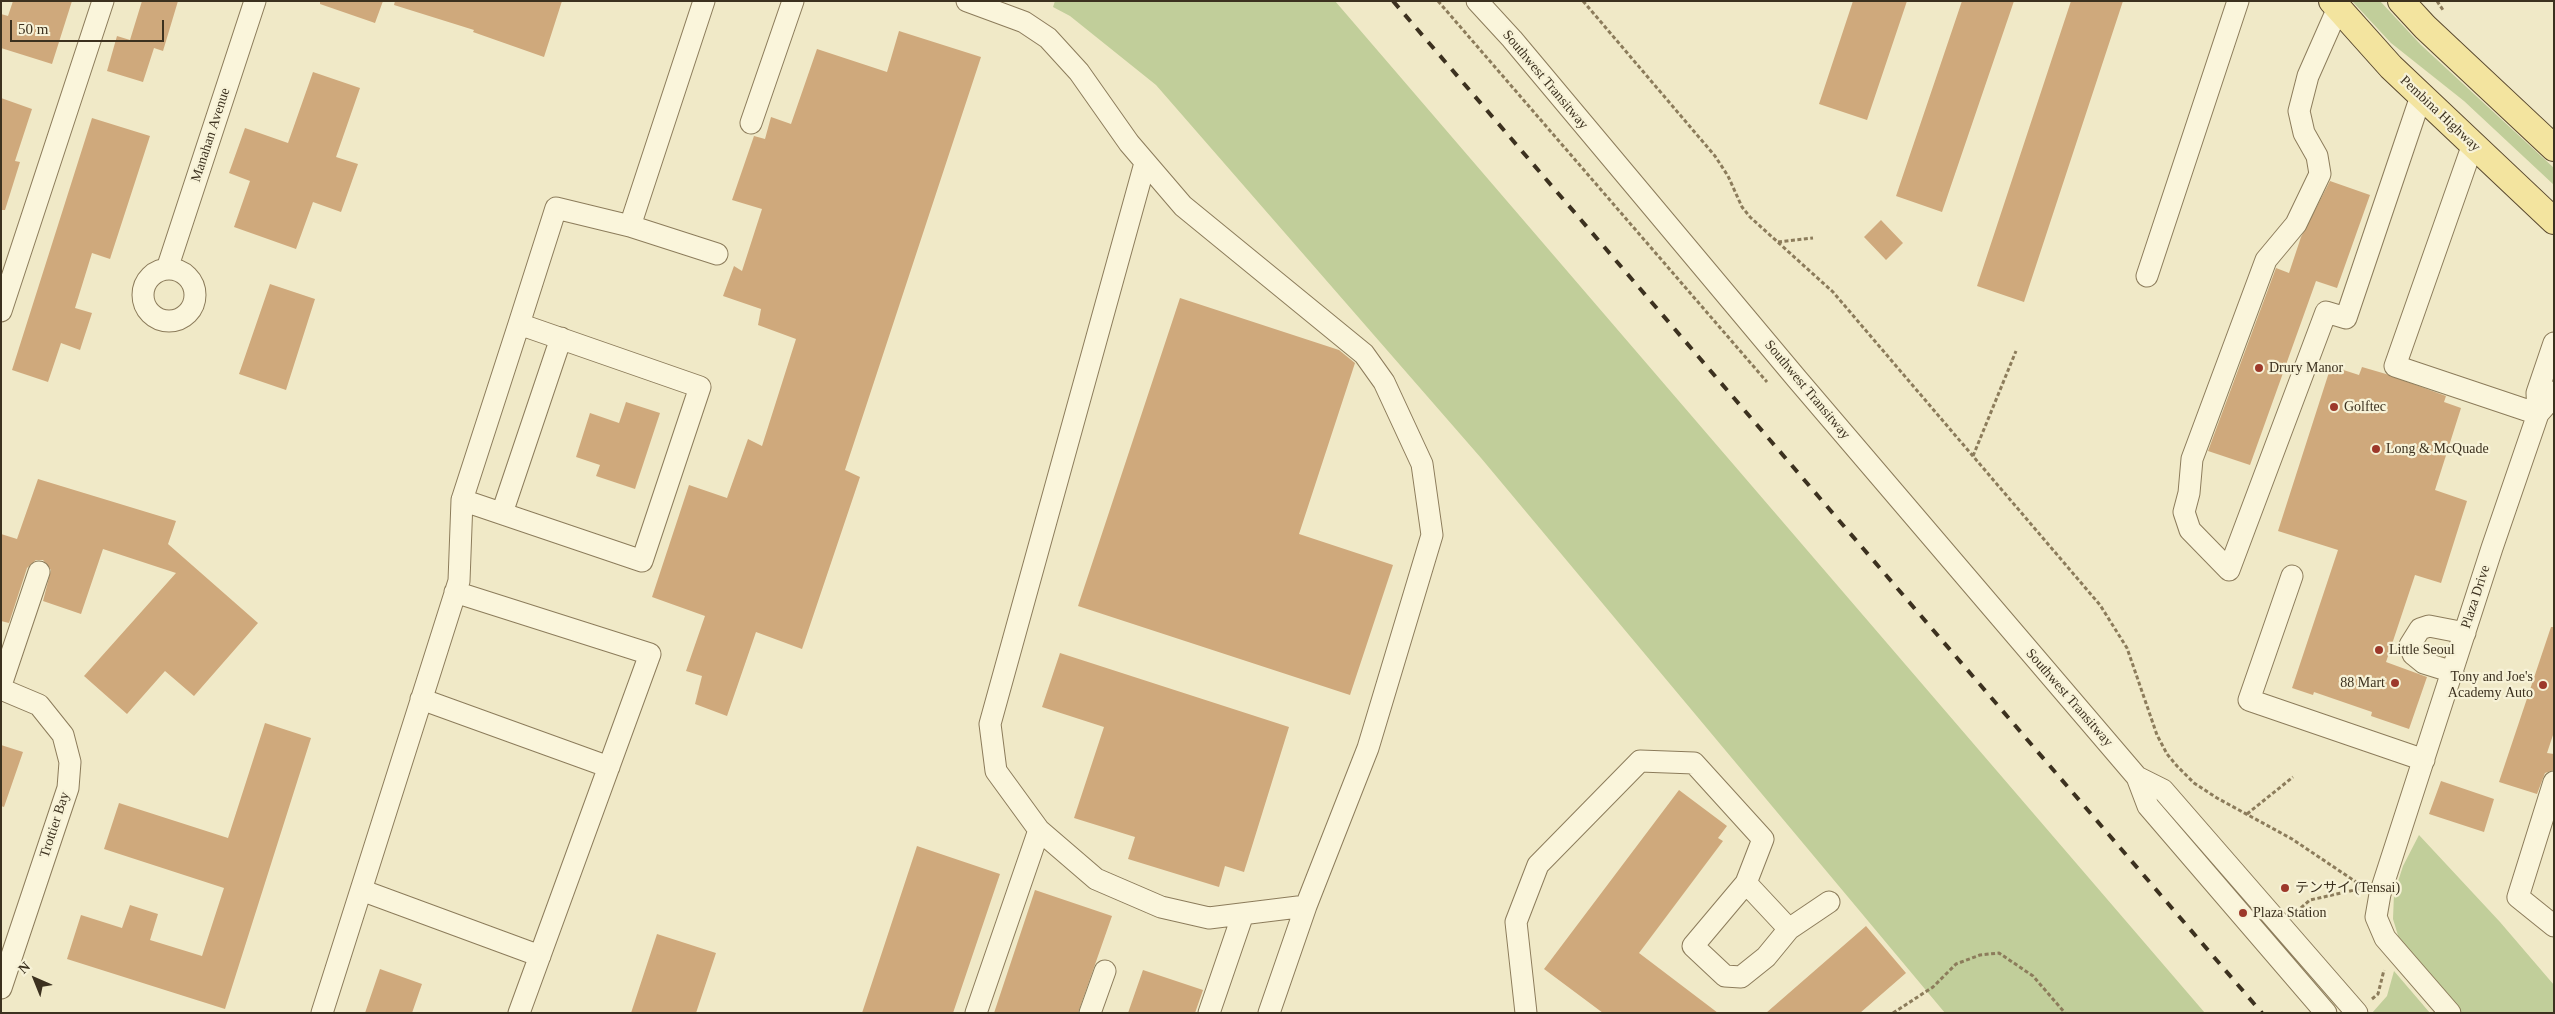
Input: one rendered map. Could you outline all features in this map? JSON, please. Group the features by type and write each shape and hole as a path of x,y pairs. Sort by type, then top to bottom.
{"main road":[{"path":"2401,1 2424,26 2554,148"},
{"name":"Pembina Highway","path":"2335,5 2391,67 2554,221"}],"street":[{"path":"1,311 103,1"},
{"name":"Manahan Avenue","path":"167,269 255,1"},
{"path":"630,226 704,1"},
{"path":"751,123 793,1"},
{"path":"967,1 1024,22 1048,38 1080,72 1129,143 1183,206 1364,354 1384,382 1422,464 1432,535 1368,748 1306,906 1269,1013"},
{"name":"Southwest Transitway","path":"1477,1 1512,39 1797,379 2137,777 2148,806 2326,1013"},
{"path":"2146,276 2238,1"},
{"path":"2335,5 2308,76 2299,111 2304,133 2317,156 2320,174 2296,224 2266,260 2192,459 2189,493 2184,512 2190,530 2230,570 2326,312 2346,318 2421,96"},
{"path":"2473,144 2395,366 2538,414"},
{"path":"1145,162 990,724 996,771 1039,830 1096,879 1161,907 1209,918 1306,906"},
{"path":"322,1013 459,581 462,500 556,208 630,226 718,254"},
{"path":"462,500 642,561 700,387 519,324"},
{"path":"502,513 561,338"},
{"name":"Plaza Drive","path":"2538,414 2536,393 2554,343"},
{"name":"Plaza Drive","path":"2450,1013 2385,938 2376,917 2369,892 2424,760 2538,414 2554,392"},
{"path":"1,687 39,572"},
{"path":"2292,576 2249,700 2424,760"},
{"path":"455,592 650,654 519,1013"},
{"path":"2453,672 2424,663 2414,654 2410,645 2420,629 2429,626 2465,633"},
{"name":"Trottier Bay","path":"1,687 39,705 63,735 70,762 68,788 1,988"},
{"path":"421,699 609,767"},
{"path":"1526,1013 1516,922 1538,865 1640,761 1694,763 1763,840 1746,883 1693,946 1725,976 1741,977 1766,957 1789,929 1829,902"},
{"name":"Southwest Transitway","path":"2137,777 2163,790 2357,1012"},
{"path":"2554,782 2518,897 2554,926"},
{"path":"976,1013 1039,830"},
{"path":"1746,883 1789,929"},
{"path":"361,890 540,956"},
{"path":"1209,1013 1242,914"},
{"path":"1090,1013 1105,971"}],"path":[{"path":"1438,1 1767,382"},
{"path":"1583,1 1715,156 1728,176 1742,207 1750,217 1833,292 2100,605 2117,629 2127,648 2157,736 2166,754 2194,783 2292,838 2369,892"},
{"path":"1778,242 1813,238"},
{"path":"1973,456 2016,351"},
{"path":"2248,814 2294,777"},
{"path":"2294,914 2310,900 2369,892"},
{"path":"1893,1013 1934,987 1956,964 1980,955 1999,953 2033,976 2065,1013"},
{"path":"2357,1012 2378,994 2385,971 2380,965"}],"green space":[{"path":"1055,1 1335,1 2205,1013 1945,1013 1481,458 1156,85 1070,16 1053,7"},
{"path":"2352,1 2380,1 2421,45 2554,168 2554,185 2464,101 2391,43"},
{"path":"2419,835 2500,922 2554,985 2554,1013 2457,1013 2400,942 2393,919 2394,894 2403,866"},
{"path":"2394,971 2430,1013 2372,1013 2387,996"}],"building":[{"path":"13,1 72,1 52,64 1,48 1,14 8,16"},
{"path":"142,1 178,1 163,51 154,48 143,82 107,71 117,36 130,40"},
{"path":"320,1 383,1 375,23 320,4"},
{"path":"395,1 562,1 544,57 473,32 474,30 394,5"},
{"path":"1853,1 1907,1 1867,120 1819,104"},
{"path":"1962,1 2014,1 1942,212 1896,196"},
{"path":"2071,1 2123,1 2024,302 1977,286"},
{"path":"899,31 981,57 845,470 860,477 802,649 756,632 727,716 695,704 702,676 686,671 705,616 652,597 689,485 727,498 748,439 762,446 796,339 758,325 761,309 723,296 734,266 742,271 762,209 732,200 754,136 765,139 771,117 791,124 817,49 887,72"},
{"path":"313,72 360,88 336,157 358,164 341,212 313,202 296,249 234,227 250,181 229,173 245,128 288,143"},
{"path":"1,98 32,109 15,161 20,162 5,210 1,210"},
{"path":"92,118 150,136 110,259 92,253 75,308 92,313 80,350 61,343 48,382 12,370"},
{"name":"Drury Manor","path":"2330,181 2370,195 2337,288 2316,281 2250,465 2208,451 2276,268 2289,273 2301,237"},
{"path":"1881,220 1903,243 1886,260 1864,237"},
{"path":"270,284 315,299 286,390 239,374"},
{"path":"1180,298 1339,350 1355,363 1299,534 1393,565 1350,695 1078,606"},
{"name":"Long & McQuade","path":"2331,366 2359,375 2362,367 2386,374 2446,396 2444,402 2461,408 2435,490 2467,501 2441,583 2415,575 2386,662 2427,677 2409,729 2371,716 2372,712 2314,692 2313,695 2292,688 2338,550 2278,531"},
{"path":"626,402 660,413 635,489 596,476 600,465 576,457 590,413 619,423"},
{"path":"38,479 176,521 168,544 258,623 194,696 165,671 127,714 84,676 176,573 103,549 81,614 43,601 51,570 43,560 36,560 27,568 9,623 1,621 1,534 17,539"},
{"name":"Tony and Joe's Academy Auto","path":"2551,627 2554,627 2554,732 2547,753 2554,754 2554,770 2545,773 2537,794 2499,782"},
{"path":"1060,653 1289,727 1244,872 1225,866 1219,887 1128,859 1135,837 1074,818 1104,727 1042,707"},
{"path":"265,723 311,738 225,1009 67,959 81,915 122,928 130,905 158,914 150,940 202,956 224,888 104,849 119,803 228,838"},
{"path":"1,745 23,752 4,807 1,806"},
{"path":"2441,781 2494,799 2484,832 2429,814"},
{"path":"1679,790 1727,826 1718,838 1723,841 1639,953 1718,1013 1603,1013 1544,969"},
{"path":"917,846 1000,874 953,1013 862,1013"},
{"path":"1035,890 1112,916 1078,1013 994,1013"},
{"path":"1866,926 1906,973 1860,1013 1766,1013"},
{"path":"657,934 716,953 696,1013 631,1013"},
{"path":"380,969 422,984 412,1013 365,1013"},
{"path":"1143,970 1203,990 1195,1013 1128,1013"}],"railway":[{"path":"1393,1 2262,1013"}],"place":[{"name":"Drury Manor","path":"2259,368"},
{"name":"Golftec","path":"2334,407"},
{"name":"Long & McQuade","path":"2376,449"},
{"name":"Little Seoul","path":"2379,650"},
{"name":"88 Mart","path":"2395,683"},
{"name":"Tony and Joe's Academy Auto","path":"2543,685"},
{"name":"テンサイ (Tensai)","path":"2285,888"},
{"name":"Plaza Station","path":"2243,913"}]}
